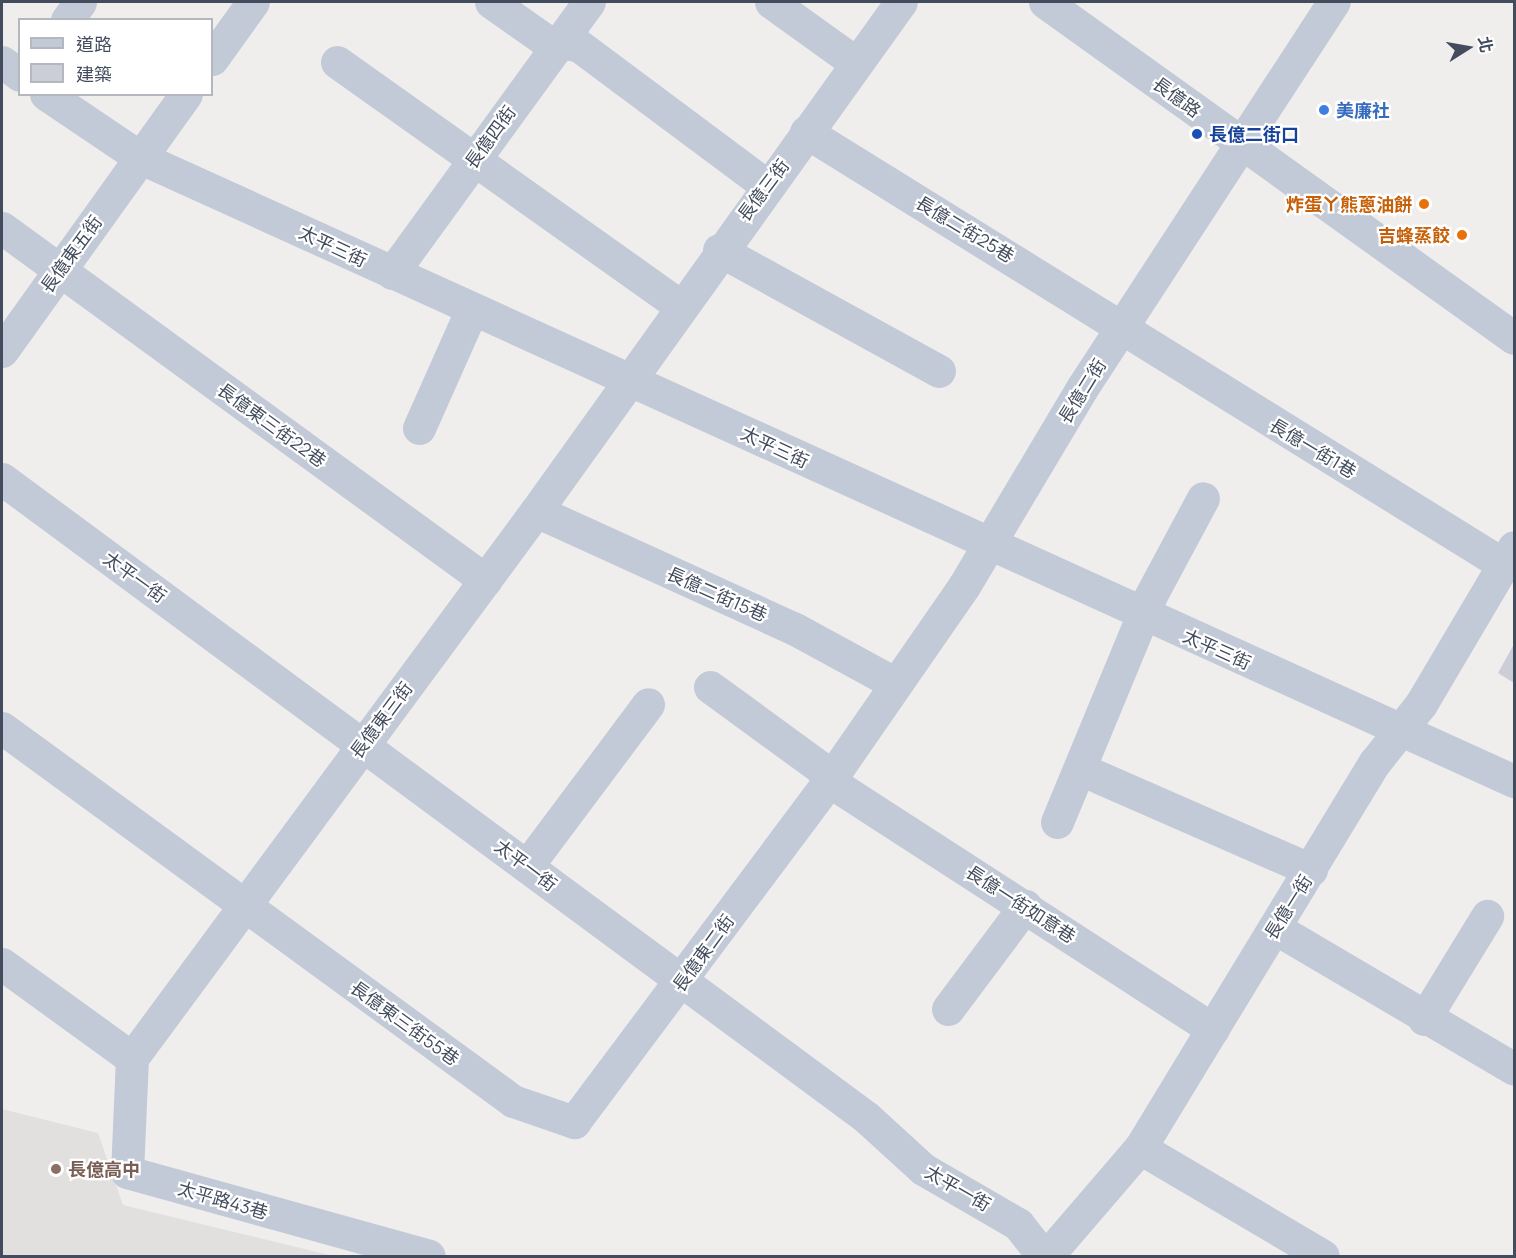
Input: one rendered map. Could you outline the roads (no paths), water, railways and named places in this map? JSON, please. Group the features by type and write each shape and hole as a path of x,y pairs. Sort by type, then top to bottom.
{"street":[{"path":"68,18 80,2"},
{"path":"213,59 253,2"},
{"path":"491,2 545,40 578,45 766,185"},
{"name":"長億四街","path":"392,273 474,157 589,2"},
{"path":"771,2 856,63"},
{"name":"長億三街","path":"628,380 719,250 901,2"},
{"name":"長億路","path":"1045,2 1515,338"},
{"name":"長億二街","path":"829,781 988,545 1123,328 1334,2"},
{"path":"2,62 18,74"},
{"path":"337,62 474,157 680,306"},
{"name":"太平三街","path":"49,96 141,158 988,545 1515,781"},
{"name":"長億東五街","path":"2,351 185,96"},
{"name":"長億二街25巷","path":"806,132 1123,328"},
{"name":"長億東三街22巷","path":"2,228 485,580"},
{"path":"719,250 939,371"},
{"path":"419,428 472,309"},
{"name":"長億一街1巷","path":"1123,328 1509,556"},
{"name":"長億東三街","path":"132,1058 537,510 628,380"},
{"name":"太平一街","path":"2,479 866,1117 923,1169 1018,1224 1045,1257"},
{"path":"1057,822 1145,616 1203,498"},
{"name":"長億二街15巷","path":"537,510 795,629 894,683"},
{"name":"長億一街","path":"1045,1257 1140,1148 1375,762 1400,731 1509,556"},
{"name":"長億一街如意巷","path":"710,687 821,768 829,781 1213,1029"},
{"path":"527,866 648,704"},
{"name":"長億東三街55巷","path":"2,728 513,1101 574,1122"},
{"path":"1080,769 1311,870"},
{"name":"長億東二街","path":"574,1122 683,981 829,781"},
{"path":"948,1009 1025,906"},
{"path":"1424,1019 1487,916"},
{"path":"1275,928 1424,1019 1515,1069"},
{"path":"2,964 132,1058"},
{"name":"太平路43巷","path":"132,1058 127,1172 429,1257"},
{"path":"1140,1148 1323,1257"}],"place":[{"name":"美廉社","path":"1324,110"},
{"name":"長億二街口","path":"1197,134"},
{"name":"炸蛋ㄚ熊蔥油餅","path":"1424,204"},
{"name":"吉蜂蒸餃","path":"1462,235"},
{"name":"長億高中","path":"56,1169"}]}
